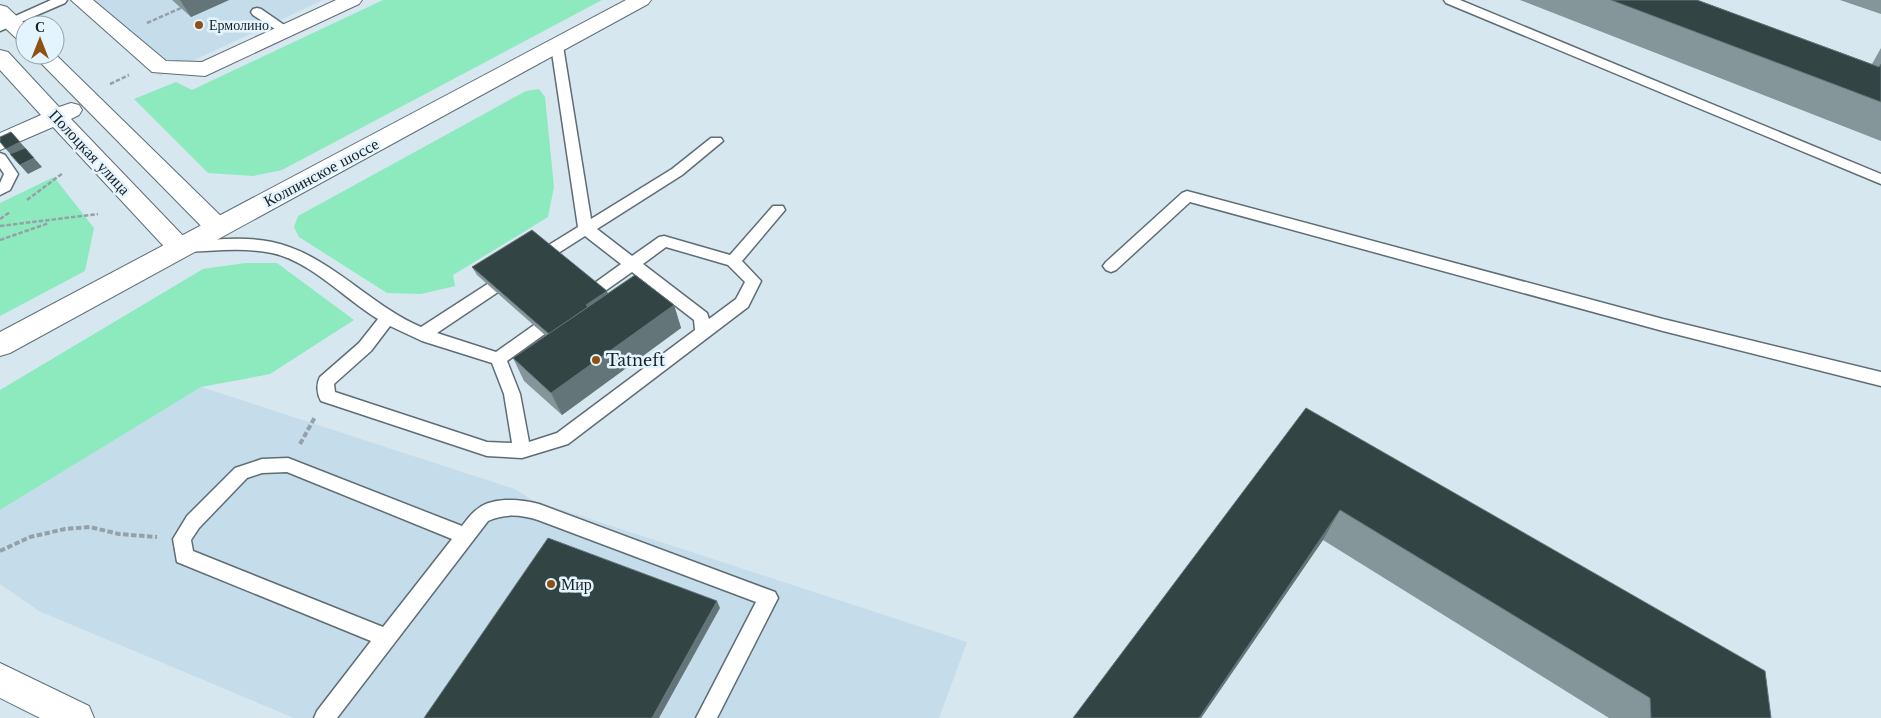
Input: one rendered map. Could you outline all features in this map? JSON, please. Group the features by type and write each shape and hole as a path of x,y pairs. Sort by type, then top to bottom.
{"street":[{"path":"81,0 160,67 205,69 352,0"},
{"name":"Колпинское шоссе","path":"0,345 641,0"},
{"name":"Полоцкая улица","path":"0,57 180,247"},
{"path":"54,65 217,227"},
{"path":"0,142 90,101"},
{"path":"0,680 77,718"}],"lane":[{"path":"9,24 61,0"},
{"path":"1450,0 1881,179"},
{"path":"258,12 287,31"},
{"path":"558,46 585,228 701,317 703,331"},
{"path":"423,334 585,228 677,172 716,141"},
{"path":"0,158 11,174 5,187 0,190"},
{"path":"1110,266 1187,196 1653,322 1881,379"},
{"path":"733,260 778,210"},
{"path":"388,318 365,347 326,382 326,396 487,449 522,451 562,439 742,303 753,281 733,260 664,242 498,359"},
{"path":"180,247 241,244 280,250 302,258 388,318 423,334 498,359 512,394 522,451"},
{"path":"386,638 184,556 182,539 193,522 241,474 262,466 288,465 466,536"},
{"path":"324,718 482,515 494,510 518,506 539,512 768,598 706,718"}],"path":[{"path":"122,35 181,8"},
{"path":"20,205 63,174"},
{"path":"0,219 12,210"},
{"path":"0,226 55,221 98,214"},
{"path":"0,240 55,221"},
{"path":"288,465 326,396"},
{"path":"0,551 30,537 65,529 90,527 119,534 182,539"}],"shaded area":[{"path":"74,0 323,0 160,76"},
{"path":"201,387 515,489 532,500 967,642 939,718 294,718 39,611 0,584 0,510"}],"green space":[{"path":"383,0 602,0 282,170 253,176 208,173 134,99 176,82 192,90"},
{"path":"539,89 545,97 554,187 548,217 453,275 455,286 421,294 387,293 299,237 294,227 298,216 526,91"},
{"path":"54,177 94,228 85,271 0,316 0,203"},
{"path":"245,263 277,263 354,320 270,374 201,387 0,510 0,390 203,269"}],"building":[{"path":"1611,0 1697,0 1879,67 1881,64 1881,102"},
{"path":"11,132 20,142 6,149 0,142 0,137"},
{"path":"25,148 34,158 20,165 10,154"},
{"path":"532,230 607,291 586,305 588,307 549,334 472,267"},
{"path":"635,275 674,305 551,393 513,358"},
{"path":"1306,408 1765,671 1771,718 1651,718 1650,698 1340,510 1199,718 1073,718"},
{"path":"548,538 717,601 652,718 424,718"}],"place":[{"name":"Ермолино","path":"199,25"},
{"name":"Tatneft","path":"596,360"},
{"name":"Мир","path":"551,584"}]}
